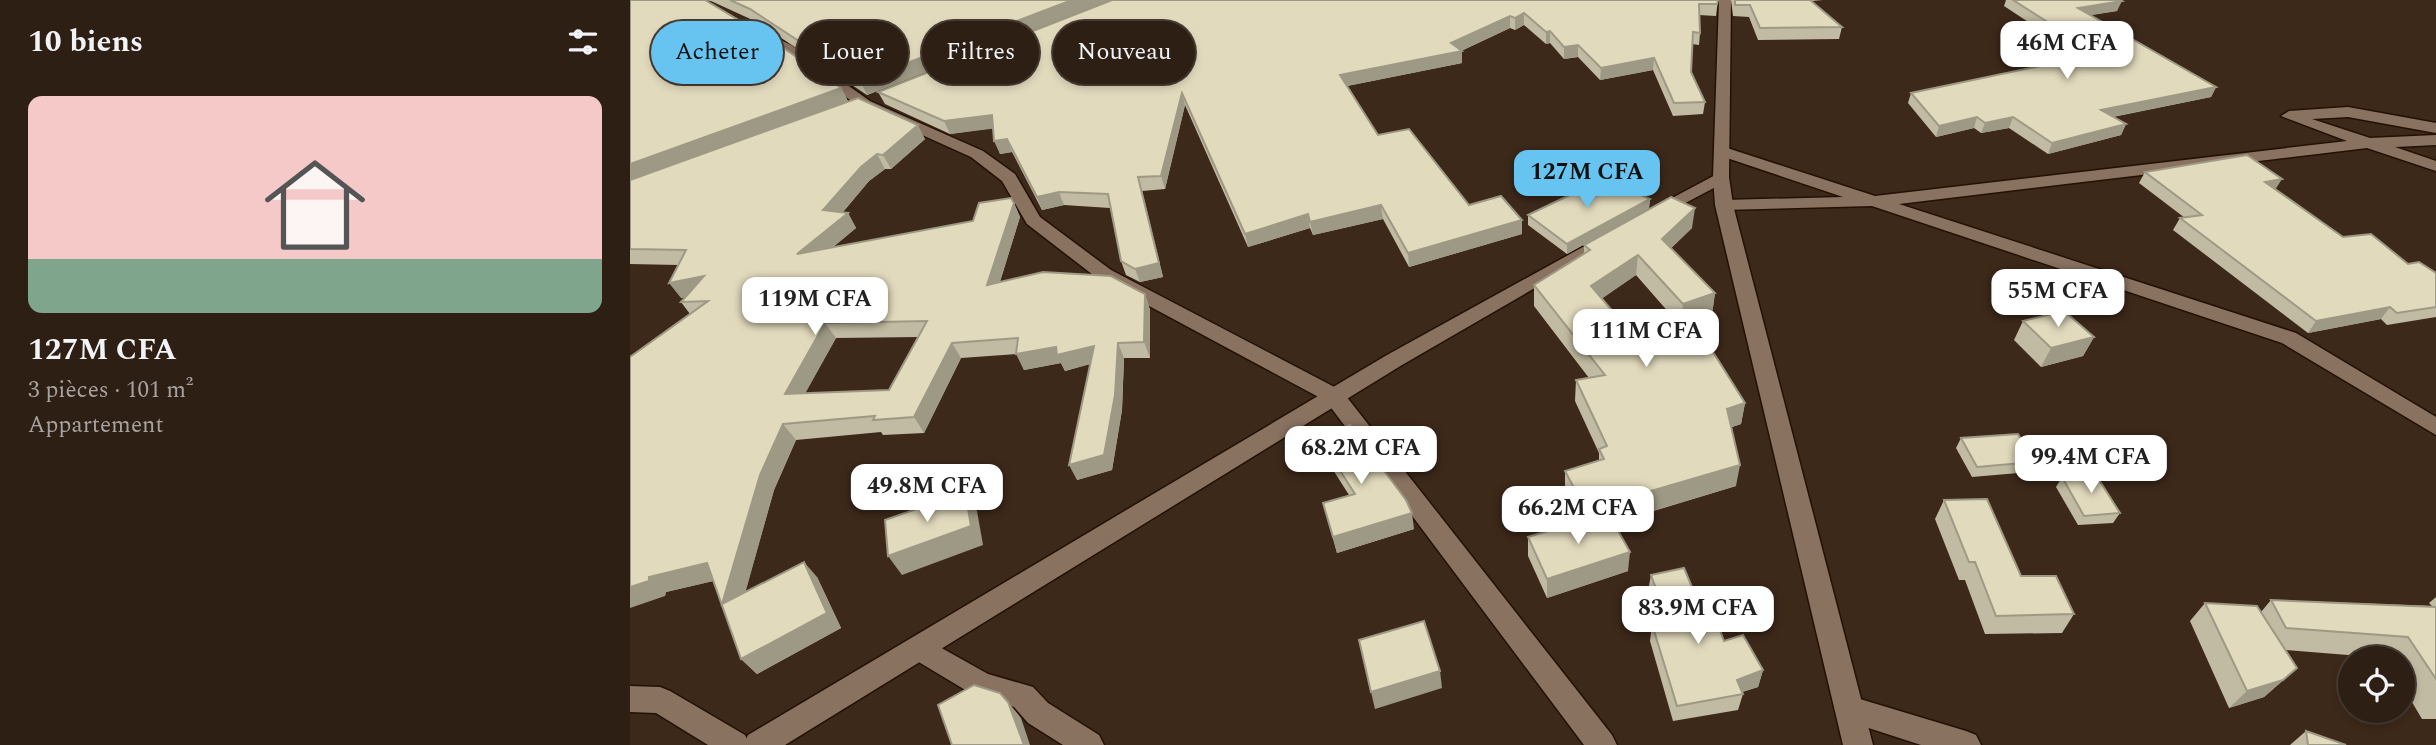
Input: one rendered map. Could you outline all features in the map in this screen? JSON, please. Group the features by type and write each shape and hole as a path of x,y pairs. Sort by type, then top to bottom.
{"street":[{"path":"1725,0 1724,152 1721,177 1724,205 1858,745"},
{"path":"783,46 859,107 977,154 1009,177 1033,219 1104,274 1334,396 1602,745"},
{"path":"859,107 890,94"},
{"path":"2436,128 2348,112 2289,116 2436,166"},
{"path":"1724,205 1879,201 2369,143 2436,140"},
{"path":"1724,152 2289,338 2436,427"},
{"path":"758,745 922,649 1334,396 1587,250 1721,177"},
{"path":"922,649 982,685 1023,696 1038,713 1089,745"},
{"path":"630,699 660,700 735,745"},
{"path":"1850,709 1966,745"}],"building":[{"path":"630,0 705,0 740,21 651,21 651,84 783,84 783,48 797,57 797,84 835,84 841,88 630,164"},
{"path":"730,0 1072,0 1017,21 922,21 922,57 908,63 908,21 797,21 797,40 783,31 783,21 768,21"},
{"path":"1112,0 1718,0 1717,4 1699,4 1700,33 1693,32 1691,72 1705,102 1674,103 1654,58 1601,68 1578,45 1564,47 1550,31 1546,32 1524,13 1515,18 1510,16 1451,43 1462,51 1340,75 1378,135 1409,129 1469,205 1501,196 1522,220 1408,253 1381,205 1310,222 1308,214 1245,234 1182,93 1161,176 1138,177 1159,263 1135,269 1121,261 1108,194 1059,192 1037,197 1007,139 994,141 992,115 944,121 878,92 898,84 908,84 908,80 922,75 922,84 1039,84 1039,29 1053,23 1053,84 1195,84 1195,21 1059,21"},
{"path":"1735,0 1810,0 1842,27 1760,28 1750,5 1735,5"},
{"path":"2013,0 2120,0 2122,1 2078,8 2216,87 2101,110 2126,124 2052,143 2013,117 1985,123 1977,117 1939,126 1911,93 2098,54"},
{"path":"858,98 918,125 883,155 877,154 861,167 823,210 848,213 797,254 973,221 979,203 1011,198 1014,203 987,285 1043,272 1111,276 1145,294 1144,342 1118,343 1115,395 1104,455 1069,465 1094,346 1057,355 1056,347 1016,354 1018,338 952,343 914,417 873,420 875,416 783,424 760,475 722,604 804,562 827,613 741,659 707,563 649,577 649,581 630,587 630,357 708,301 681,302 704,276 669,283 686,250 630,249 630,180","holes":["927,321 889,390 785,394 825,323"]},
{"path":"2247,155 2282,179 2265,182 2343,237 2371,234 2408,264 2419,262 2436,273 2436,307 2397,313 2390,307 2316,321 2180,218 2202,215 2145,172"},
{"path":"1607,179 1650,199 1567,244 1528,215 1597,182"},
{"path":"1671,197 1695,208 1662,239 1715,293 1683,304 1638,255 1591,286 1627,328 1692,309 1712,333 1703,336 1745,403 1727,409 1740,465 1586,510 1565,471 1604,459 1599,449 1607,446 1576,380 1605,375 1534,285 1590,250 1584,245"},
{"path":"2064,311 2094,337 2051,348 2023,321"},
{"path":"1350,425 1406,500 1412,513 1333,537 1323,503 1355,494 1319,438"},
{"path":"2018,434 2035,462 1977,467 1961,438"},
{"path":"2096,475 2120,513 2084,516 2062,477"},
{"path":"965,492 971,526 888,556 885,520"},
{"path":"1987,499 2021,576 2056,576 2074,614 1996,616 1975,562 1969,562 1944,500"},
{"path":"1608,513 1630,552 1547,579 1528,537"},
{"path":"1684,568 1704,616 1714,614 1724,641 1743,635 1763,670 1737,680 1743,694 1677,706 1652,624 1668,622 1651,575"},
{"path":"2271,600 2436,607 2436,679 2408,637 2286,628"},
{"path":"2205,603 2257,606 2297,668 2283,680 2247,691"},
{"path":"1424,621 1440,671 1371,692 1359,640"},
{"path":"974,685 1000,693 1008,702 1024,745 952,745 938,705"},
{"path":"2306,731 2346,745 2308,745"}]}
